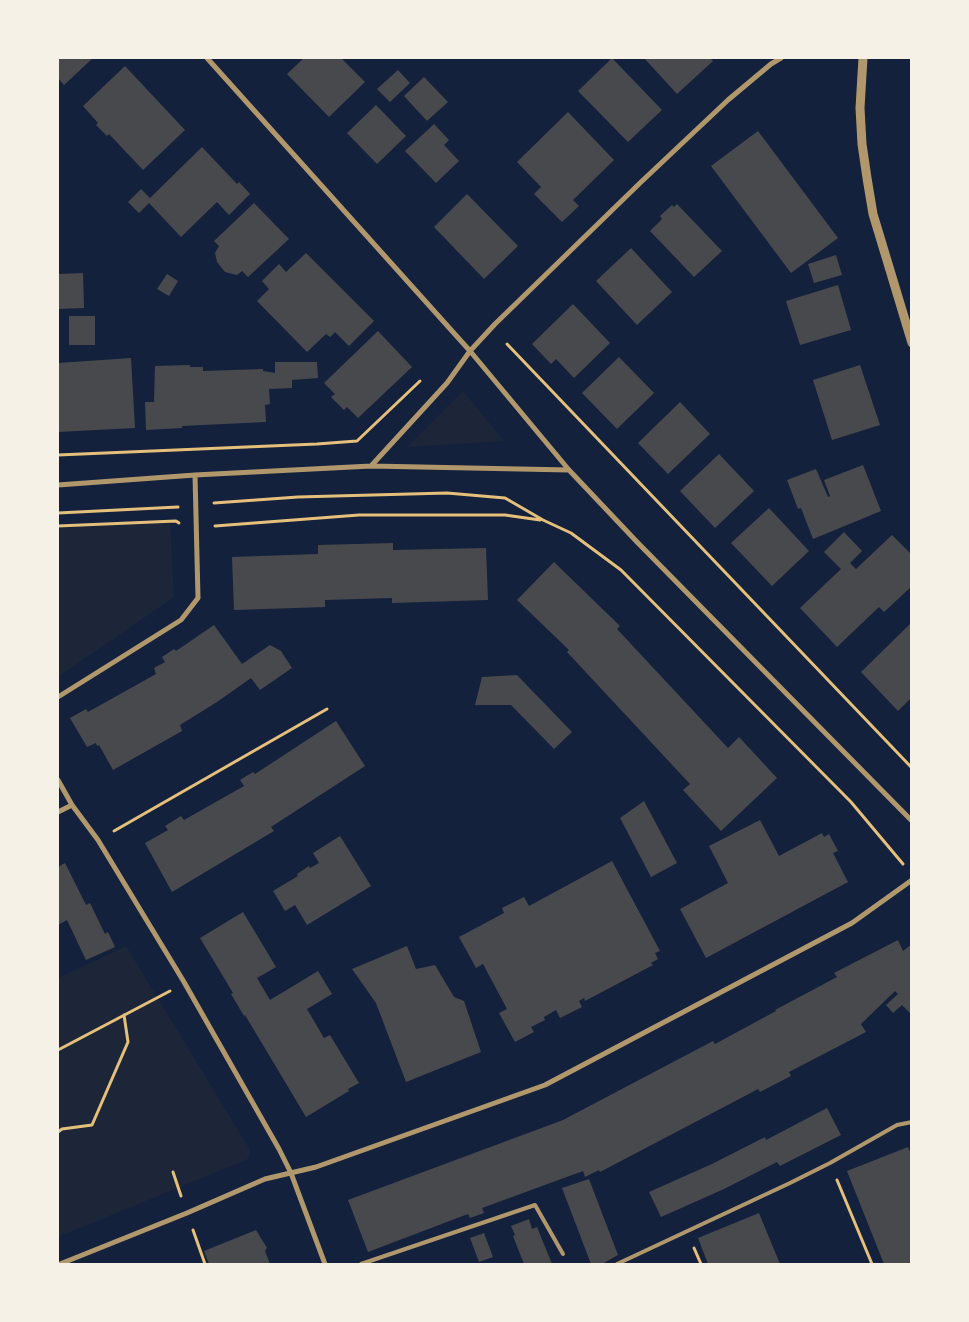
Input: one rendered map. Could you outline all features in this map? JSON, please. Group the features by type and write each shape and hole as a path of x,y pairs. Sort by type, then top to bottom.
{"street":[{"path":"207,58 470,351 569,470 638,543 912,820"},
{"path":"371,466 447,383 470,351 494,324 728,100 771,64 781,58"},
{"path":"863,58 860,108 866,178 873,214 912,343"},
{"path":"58,485 195,475 371,466 569,470"},
{"path":"58,698 181,620 198,598 195,475"},
{"path":"58,780 72,805 98,840 184,982 280,1149 325,1264"},
{"path":"58,812 72,805"},
{"path":"60,1264 265,1180 316,1168 545,1085 852,923 912,880"}],"lane":[{"path":"617,1264 830,1163 897,1125 912,1122"},
{"path":"360,1264 535,1205 563,1254"}],"path":[{"path":"507,344 912,768"},
{"path":"58,455 357,441 421,381"},
{"path":"218,503 298,497 447,494 505,498 571,533 621,570 851,802 904,866"},
{"path":"58,513 176,507"},
{"path":"212,526 359,515 505,514 544,520"},
{"path":"58,526 176,521 183,525"},
{"path":"98,840 327,709"},
{"path":"58,1050 184,982"},
{"path":"58,1132 62,1129 92,1125 128,1042 124,1015"},
{"path":"830,1163 872,1264"},
{"path":"172,1172 205,1264"}],"shaded area":[{"path":"463,391 504,441 407,447"},
{"path":"170,522 174,597 58,677 58,528"},
{"path":"126,946 250,1150 248,1159 58,1237 58,978"}],"building":[{"path":"58,58 93,58 64,85 58,78"},
{"path":"304,58 341,58 365,82 329,117 287,74"},
{"path":"612,58 662,110 628,142 578,91"},
{"path":"644,58 710,58 713,61 677,94"},
{"path":"125,66 185,130 143,170 109,134 107,136 96,125 98,123 83,106"},
{"path":"398,70 410,83 390,102 377,89"},
{"path":"424,77 448,102 427,121 404,96"},
{"path":"376,105 406,136 377,164 347,133"},
{"path":"568,112 614,160 573,200 579,206 562,222 534,194 541,187 517,162"},
{"path":"434,124 449,140 444,145 459,161 436,183 405,151"},
{"path":"758,131 838,238 791,273 711,166"},
{"path":"202,147 237,184 239,182 250,194 229,215 217,202 181,237 149,203 139,213 128,202 141,189 150,198"},
{"path":"467,194 518,246 484,279 434,227"},
{"path":"254,203 289,239 248,277 242,271 237,275 225,272 217,262 215,253 219,246 214,241"},
{"path":"677,204 722,251 694,277 650,231 662,219 660,216 672,205 674,207"},
{"path":"631,248 672,292 637,325 596,281"},
{"path":"306,253 374,321 349,346 335,332 330,337 326,334 307,352 257,301 269,289 262,281 279,264 286,272"},
{"path":"836,255 842,275 814,283 808,264"},
{"path":"83,273 84,308 58,309 58,274"},
{"path":"167,274 178,281 169,296 157,289"},
{"path":"838,285 851,330 800,345 786,301"},
{"path":"573,304 610,343 574,378 556,359 551,364 532,344"},
{"path":"69,316 95,316 95,345 69,345"},
{"path":"378,331 412,367 358,418 347,407 344,410 331,397 335,394 324,383"},
{"path":"619,357 654,393 617,429 582,393"},
{"path":"131,358 135,428 58,432 58,363"},
{"path":"275,362 317,362 318,378 292,380 292,388 269,389 270,404 265,405 266,422 182,426 182,428 146,430 145,402 154,402 155,366 190,365 190,367 203,367 203,371 263,369 263,371 275,373"},
{"path":"860,365 880,425 832,440 813,380"},
{"path":"680,402 710,434 668,474 638,443"},
{"path":"719,454 754,491 715,528 680,491"},
{"path":"863,465 881,511 813,539 801,508 798,509 787,480 816,469 828,497 830,496 824,480"},
{"path":"769,508 809,551 772,586 731,543"},
{"path":"844,532 862,551 850,563 856,569 892,535 912,555 912,586 884,612 879,607 837,647 800,608 841,569 824,552"},
{"path":"393,543 393,550 486,548 488,600 392,603 392,598 325,600 325,607 234,610 232,557 318,554 318,545"},
{"path":"554,562 620,626 617,629 728,748 739,737 777,778 721,831 683,790 690,784 567,652 569,650 517,600"},
{"path":"910,624 912,697 898,711 861,672"},
{"path":"214,625 242,664 270,645 281,651 292,668 260,690 251,678 180,725 182,731 113,770 99,745 97,746 96,743 87,747 70,718 86,709 88,712 156,674 154,668 165,662 162,657 174,649 176,651"},
{"path":"517,675 572,732 554,749 511,705 475,705 482,677"},
{"path":"336,721 365,766 271,827 274,831 172,892 145,843 168,830 165,826 181,816 184,820 244,786 240,780 253,772 255,774"},
{"path":"644,801 677,863 651,877 620,818"},
{"path":"760,820 779,856 822,833 824,837 829,834 838,851 833,853 848,882 706,958 680,909 728,883 709,846"},
{"path":"340,836 371,886 307,925 295,905 285,911 273,891 298,876 297,874 309,866 310,868 319,863 313,853"},
{"path":"612,861 660,951 655,953 658,959 651,963 653,965 585,1001 584,998 579,1001 582,1007 560,1018 556,1010 544,1017 545,1020 531,1027 534,1032 515,1042 499,1013 507,1009 483,964 476,968 459,937 504,913 502,908 524,897 529,906"},
{"path":"65,863 86,905 90,903 105,934 108,932 115,947 86,960 67,920 58,925 58,867"},
{"path":"243,912 276,967 257,978 270,1000 318,971 332,994 307,1009 324,1038 330,1035 359,1083 306,1117 244,1016 231,994 233,993 200,938"},
{"path":"898,940 903,951 912,944 912,1015 902,1005 893,1013 886,1005 898,994 895,991 861,1024 866,1032 789,1072 791,1076 760,1092 758,1089 600,1172 599,1170 585,1177 583,1171 482,1208 484,1213 470,1218 468,1214 368,1252 348,1200 563,1120 713,1041 715,1044 837,977 834,973"},
{"path":"407,946 416,969 435,965 454,997 464,1001 481,1052 406,1082 376,1003 352,969"},
{"path":"827,1108 841,1135 780,1166 777,1162 724,1189 661,1217 649,1192 712,1164 765,1137 766,1140"},
{"path":"908,1147 912,1156 912,1264 884,1264 847,1171"},
{"path":"589,1179 618,1255 602,1264 591,1264 562,1188"},
{"path":"759,1213 780,1264 708,1264 698,1238"},
{"path":"529,1219 532,1229 537,1227 552,1264 524,1264 511,1226"},
{"path":"256,1230 267,1248 265,1251 270,1264 209,1264 204,1251"},
{"path":"484,1233 493,1257 479,1262 470,1238"}]}
